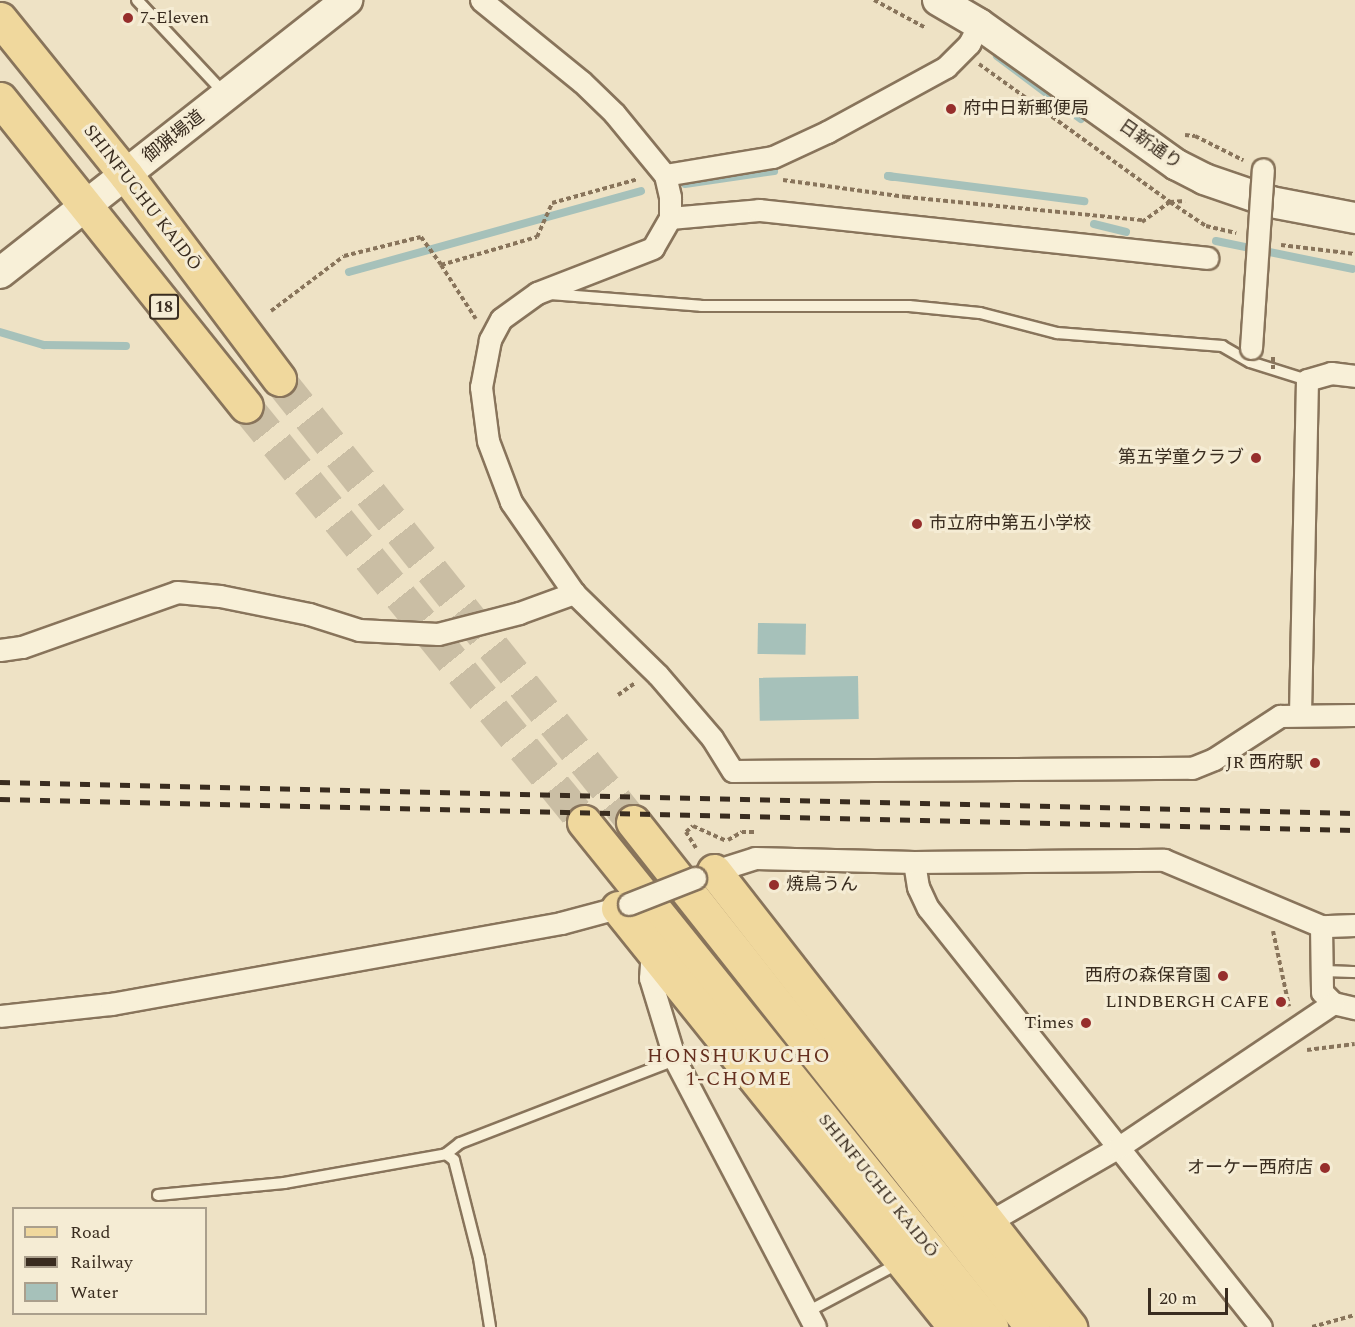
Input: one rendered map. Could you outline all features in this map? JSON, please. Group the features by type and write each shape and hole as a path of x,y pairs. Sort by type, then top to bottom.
{"main road":[{"name":"SHINFUCHU KAIDŌ","path":"0,19 126,175 279,379"},
{"name":"18","path":"0,99 246,406"},
{"name":"SHINFUCHU KAIDŌ","path":"585,822 990,1327"},
{"name":"SHINFUCHU KAIDŌ","path":"633,822 1032,1327"},
{"path":"699,867 989,1222 1070,1327"},
{"path":"624,906 652,950 955,1327"}],"street":[{"name":"御猟場道","path":"0,273 347,0"},
{"path":"481,0 582,82 665,175 670,218 653,248 537,293 501,319 490,340 481,387 488,441 511,502 574,593 658,675 712,738 733,771 1192,768 1215,759 1264,723 1300,714 1355,715"},
{"name":"日新通り","path":"938,0 971,38 1177,165 1204,179 1271,202 1355,218"},
{"path":"665,175 773,157 919,84 971,38"},
{"path":"1251,348 1263,170"},
{"path":"670,218 759,210 1207,258"},
{"path":"1300,714 1306,380 1331,373 1355,376"},
{"path":"0,650 22,647 177,592 220,596 309,614 359,630 438,634 574,593"},
{"path":"0,1016 111,1004 561,923 624,906 699,867 755,858 914,862 1164,860 1321,926 1355,925"},
{"path":"914,862 918,887 928,908 1261,1327"},
{"path":"1321,926 1322,992 1333,1003 1355,1008"},
{"path":"652,950 650,978 675,1060 811,1319"},
{"path":"989,1222 1119,1147 1333,1003"}],"lane":[{"path":"137,0 226,95"},
{"path":"537,293 701,306 909,306 980,313 1057,333 1222,346 1250,362 1306,380"},
{"path":"1322,971 1355,972"},
{"path":"158,1195 284,1183 446,1154 460,1143 675,1060"},
{"path":"446,1154 454,1160 478,1258 490,1327"},
{"path":"811,1319 902,1261"}],"path":[{"path":"874,0 971,38 1170,202 1206,226 1239,234"},
{"path":"1195,136 1263,170"},
{"path":"1135,252 1142,220 1170,202 1189,201"},
{"path":"441,265 537,237 549,210"},
{"path":"271,311 344,256 421,237 490,340"},
{"path":"1272,243 1355,254"},
{"path":"699,867 697,847 686,832 693,826 727,841"},
{"path":"1271,923 1291,1016"},
{"path":"1304,1050 1355,1044"},
{"path":"1312,1327 1355,1315"}],"water":[{"path":"758,623 806,624 805,655 757,654"},
{"path":"858,676 859,719 760,721 759,678"}],"waterway":[{"path":"997,56 1081,119"},
{"path":"685,184 774,171"},
{"path":"893,177 888,176 1084,201"},
{"path":"349,272 641,191"},
{"path":"1094,224 1126,232"},
{"path":"1216,241 1352,269"},
{"path":"0,332 44,345 126,346"}],"tunnel":[{"path":"279,379 633,822"},
{"path":"246,406 584,822"}],"railway":[{"path":"0,782 1355,813"},
{"path":"0,799 1355,830"}],"place":[{"name":"7-Eleven","path":"128,18"},
{"name":"府中日新郵便局","path":"951,109"},
{"name":"第五学童クラブ","path":"1256,458"},
{"name":"市立府中第五小学校","path":"917,524"},
{"name":"JR 西府駅","path":"1315,763"},
{"name":"焼鳥うん","path":"774,885"},
{"name":"西府の森保育園","path":"1223,976"},
{"name":"LINDBERGH CAFE","path":"1281,1002"},
{"name":"Times","path":"1086,1023"},
{"name":"オーケー西府店","path":"1325,1168"}],"district":[{"name":"HONSHUKUCHO 1-CHOME","path":"739,1068"}]}
